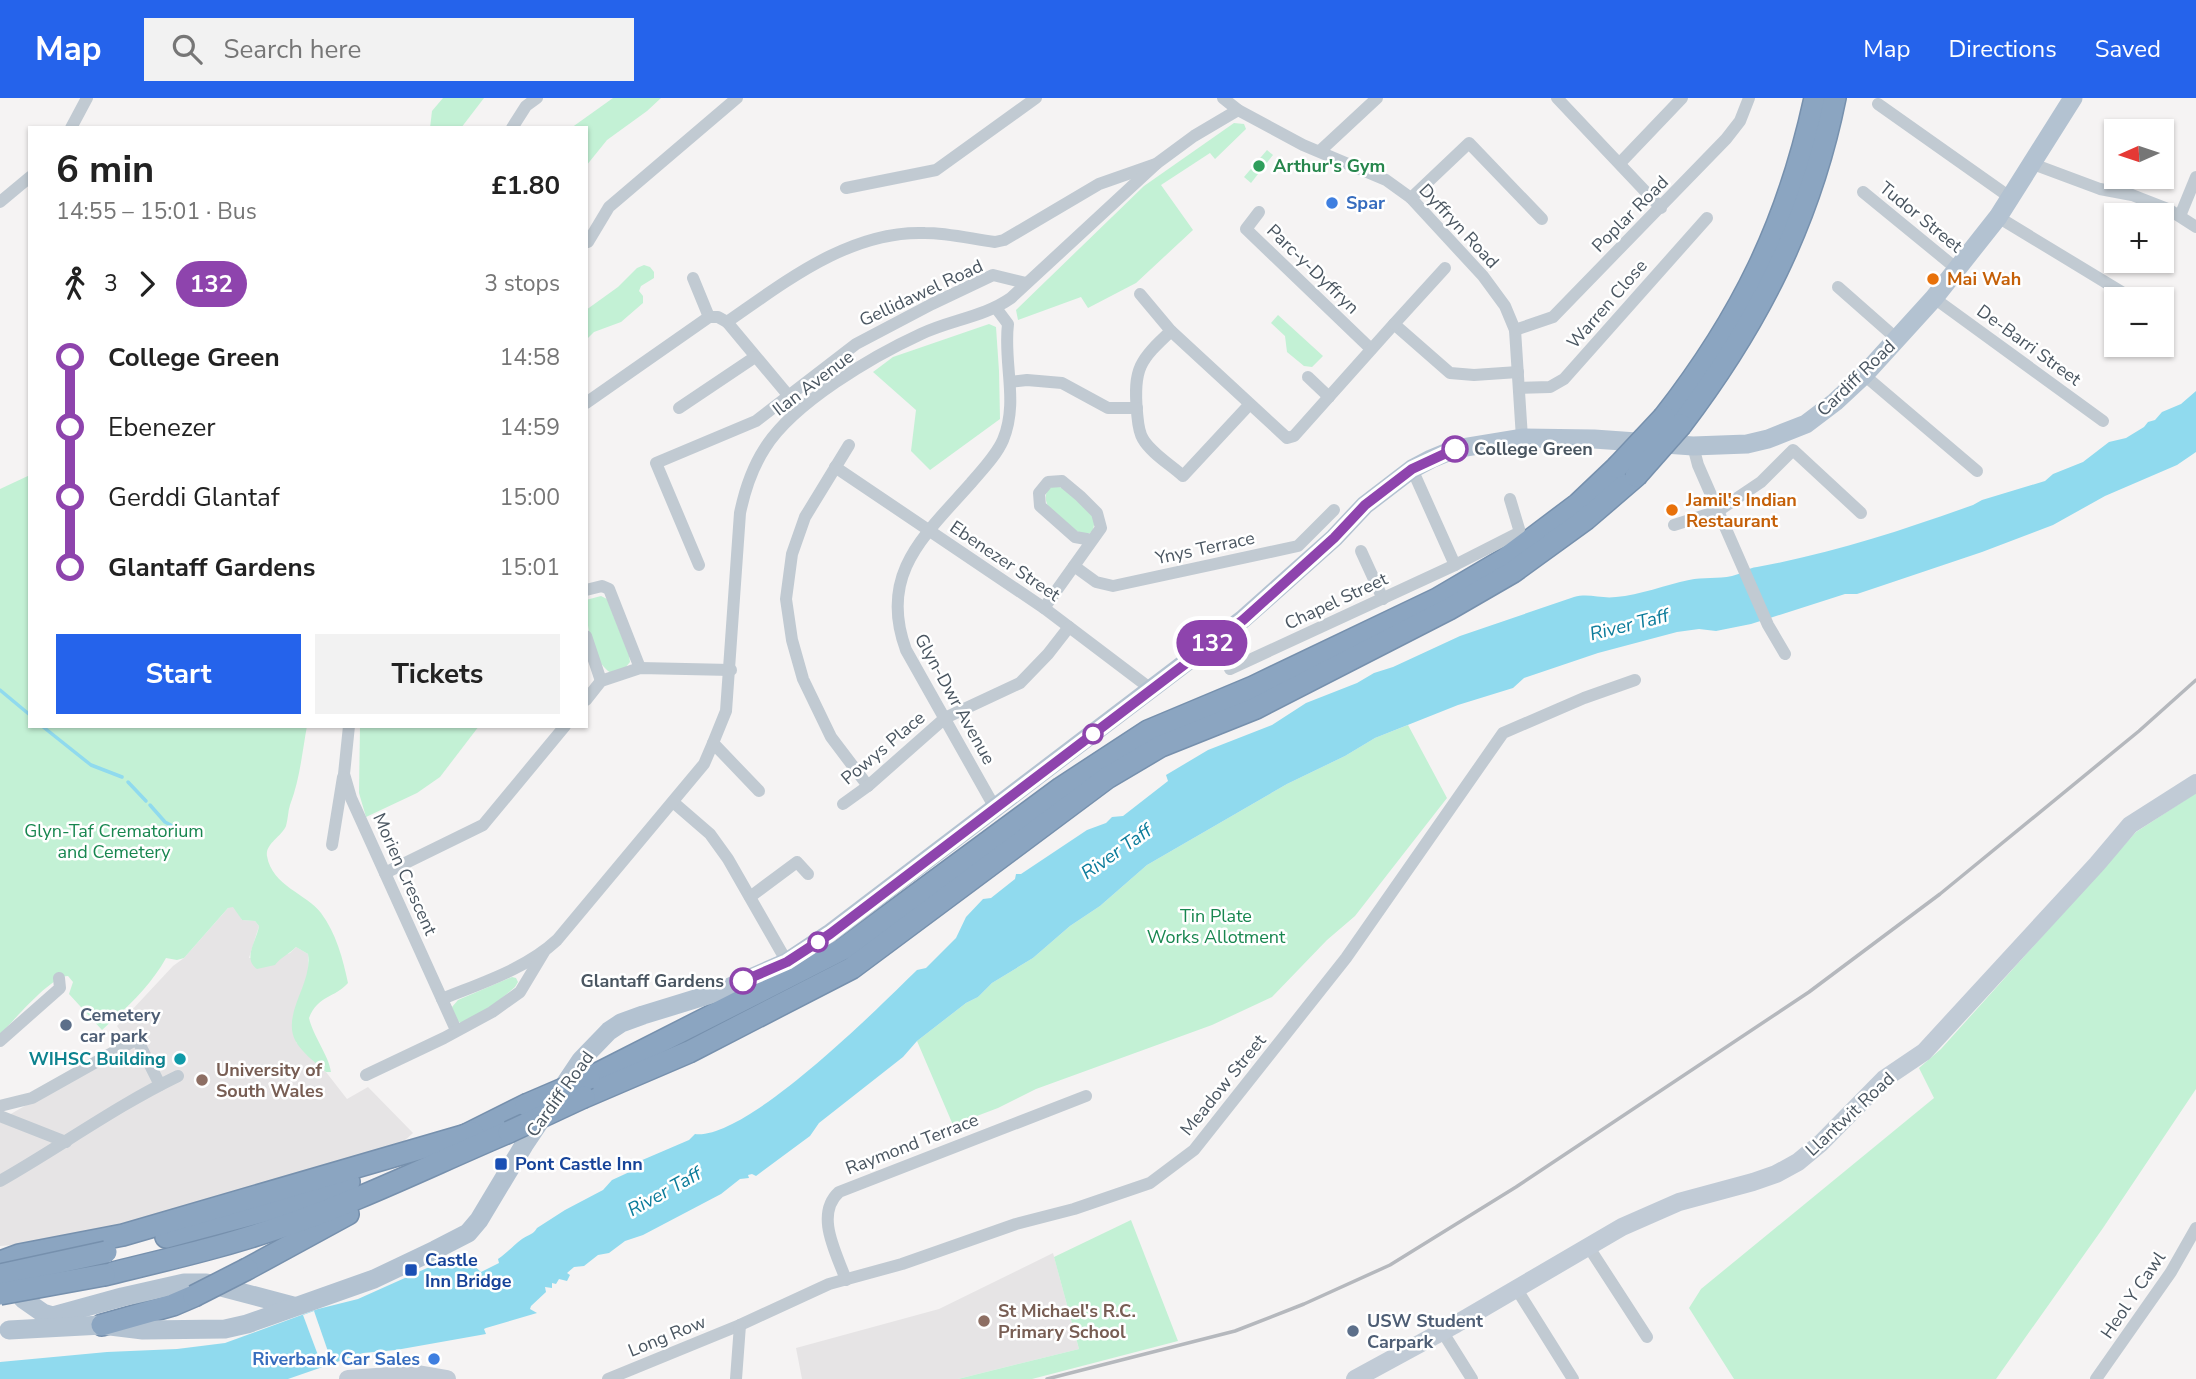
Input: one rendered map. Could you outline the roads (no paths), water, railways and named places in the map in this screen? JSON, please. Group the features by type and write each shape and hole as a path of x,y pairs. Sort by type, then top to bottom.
{"highway":[{"path":"1672,421 1695,377 1729,326 1758,270 1791,189 1815,98"},
{"path":"1,1265 19,1255 122,1235 509,1132 843,949 1061,788 1147,731 1253,687 1424,605 1505,559 1626,472 1743,336 1775,278 1812,185 1835,98"},
{"path":"102,1325 173,1306 194,1296 247,1269 476,1139 526,1105 586,1088"},
{"path":"1,1265 106,1252 290,1204 476,1139"},
{"path":"0,1294 104,1275 224,1245 277,1228 331,1209 476,1139"}],"main road":[{"name":"Cardiff Road","path":"5,1333 102,1325 143,1330 225,1329 247,1324 374,1279 468,1233 488,1207 524,1145 581,1060 609,1031 621,1023 643,1015 721,992 787,962 830,934 1274,593 1334,538 1365,505 1412,469 1455,449 1522,438 1594,439 1693,446 1747,444 1769,439 1806,424 1864,375 1934,298 1998,217 2073,98"},
{"name":"Llantwit Road","path":"1358,1378 1587,1245 1647,1215 1679,1202 1776,1174 1798,1162 1821,1143 1884,1079 1924,1052 2130,825 2196,783"},
{"path":"1,1265 9,1265 21,1283 23,1299 5,1333"},
{"path":"23,1299 43,1313 53,1316 184,1283 206,1283 293,1306"},
{"path":"348,1379 418,1374 447,1379"}],"street":[{"path":"72,126 87,98"},
{"path":"513,126 526,106 537,98"},
{"path":"588,242 609,208 737,98"},
{"path":"846,188 936,170 1036,98"},
{"path":"1320,151 1377,98"},
{"path":"1557,98 1661,208"},
{"path":"1620,163 1682,98"},
{"name":"Poplar Road","path":"1515,330 1553,317 1726,139 1740,121 1749,98"},
{"path":"727,322 822,259 883,238 926,233 995,242 1004,240 1099,184 1156,164 1194,136 1230,102"},
{"name":"Dyffryn Road","path":"1230,102 1303,145 1386,180 1411,198 1483,276 1505,306 1515,330 1522,438"},
{"path":"1878,104 2011,198"},
{"path":"1411,198 1469,143 1542,219"},
{"name":"Ilan Avenue","path":"544,952 557,940 704,764 726,711 740,513 745,487 766,446 781,427 802,408 881,355 922,333 996,309 1156,164"},
{"path":"2032,164 2100,189 2132,195 2180,216 2196,227"},
{"path":"2180,216 2196,177"},
{"path":"0,202 28,179"},
{"name":"Tudor Street","path":"1863,192 1957,269"},
{"name":"Parc-y-Dyffryn","path":"1259,212 1246,229 1371,349"},
{"path":"1998,217 2113,287"},
{"name":"Warren Close","path":"1519,388 1550,387 1564,379 1707,218"},
{"path":"1140,294 1171,331 1287,438 1294,436 1445,268"},
{"name":"Gellidawel Road","path":"699,565 656,463 756,421 856,344 993,275 1026,284"},
{"path":"693,278 709,317"},
{"path":"1838,287 1897,339"},
{"name":"De-Barri Street","path":"1934,298 2103,421"},
{"name":"Glyn-Dwr Avenue","path":"995,808 906,650 896,611 901,573 929,530 991,459 1003,441 1012,409 1005,343 1007,324 996,309"},
{"path":"588,402 709,317 718,317 727,322 788,396"},
{"path":"1394,324 1450,373 1474,375 1518,372"},
{"path":"1171,331 1142,361 1137,380 1137,408 1142,437 1184,475 1249,405"},
{"path":"679,408 755,357"},
{"path":"1864,375 1977,471"},
{"path":"1308,377 1329,397"},
{"path":"1010,382 1027,380 1062,383 1108,408 1137,408"},
{"path":"849,445 805,517 792,554 786,599 792,640 803,679 831,737 868,786"},
{"path":"1693,446 1698,465 1768,625 1785,654"},
{"path":"1674,525 1718,511 1761,482 1793,450 1861,513"},
{"name":"Ebenezer Street","path":"835,467 1044,608 1151,689"},
{"path":"1412,469 1455,565"},
{"path":"1044,608 1101,528 1097,513 1062,481 1048,482 1039,493 1040,506 1075,537 1092,540"},
{"name":"Chapel Street","path":"1230,669 1455,565 1519,532 1510,499"},
{"name":"Ynys Terrace","path":"1074,566 1105,586 1298,546 1334,510"},
{"path":"1361,551 1383,599"},
{"path":"588,590 602,586 610,589 640,668"},
{"name":"Powys Place","path":"843,804 868,786 944,718 1020,683 1069,627"},
{"path":"588,642 601,681"},
{"path":"588,697 601,681 640,668 731,670"},
{"name":"Meadow Street","path":"740,1325 829,1284 1150,1183 1194,1150 1346,958 1503,733 1584,698 1635,680"},
{"name":"Morien Crescent","path":"349,728 344,774 351,798 456,1030"},
{"path":"385,873 484,825 563,728"},
{"path":"713,743 759,791"},
{"path":"332,845 344,774"},
{"path":"673,802 710,834 728,859 787,962"},
{"path":"750,897 797,862 808,874"},
{"path":"442,999 506,972 544,952"},
{"path":"366,1075 492,1012 520,992 544,952"},
{"path":"0,1041 60,988 58,978"},
{"path":"0,1106 32,1098 137,1039 160,1085"},
{"path":"0,1181 178,1076"},
{"name":"Raymond Terrace","path":"846,1280 832,1246 829,1225 829,1204 839,1192 1086,1096"},
{"path":"0,1116 66,1142"},
{"name":"Heol Y Cawl","path":"2096,1379 2171,1272 2196,1228"},
{"path":"1587,1245 1647,1337"},
{"path":"1516,1288 1573,1379"},
{"path":"736,1379 740,1325"},
{"name":"Long Row","path":"608,1379 740,1325"},
{"path":"1442,1331 1472,1379"}],"water":[{"name":"River Taff","path":"2196,391 2196,452 2177,465 2105,496 2053,525 1857,594 1845,594 1751,624 1716,631 1699,629 1677,632 1598,653 1524,678 1513,688 1458,705 1375,738 1287,784 1147,865 1033,958 992,983 978,997 966,1003 917,1041 903,1057 819,1123 810,1136 756,1176 752,1174 748,1175 749,1178 740,1179 721,1194 643,1235 625,1241 609,1253 598,1255 584,1266 574,1267 567,1273 570,1275 567,1281 559,1279 556,1284 552,1283 552,1288 545,1287 546,1292 530,1309 537,1313 486,1328 486,1334 363,1353 288,1379 0,1379 0,1362 225,1343 318,1309 358,1299 445,1260 464,1257 481,1272 499,1263 498,1259 537,1228 603,1190 612,1180 636,1169 640,1161 689,1140 695,1134 718,1130 778,1095 843,1040 917,970 926,968 956,938 966,917 983,899 991,898 1015,879 1016,874 1021,874 1087,830 1106,823 1112,817 1123,816 1168,781 1166,775 1208,750 1272,725 1306,703 1460,636 1574,597 1625,596 1689,580 1732,576 1866,540 2045,481 2053,474 2083,462 2109,442 2126,438 2155,420 2162,412 2181,404"}],"waterway":[{"path":"0,690 28,713"},
{"path":"45,728 91,765 122,777"},
{"path":"128,782 146,801"},
{"path":"150,805 165,822 180,830"}],"railway":[{"path":"1047,1379 1235,1331 1304,1304 1390,1265 1516,1187 1809,992 1940,894 2139,731 2196,680"}],"place":[{"name":"Arthur's Gym","path":"1259,166"},
{"name":"Spar","path":"1332,203"},
{"name":"Mai Wah","path":"1933,279"},
{"name":"College Green","path":"1455,449"},
{"name":"Jamil's Indian Restaurant","path":"1672,510"},
{"name":"Glantaff Gardens","path":"743,981"},
{"name":"Cemetery car park","path":"66,1025"},
{"name":"WIHSC Building","path":"180,1059"},
{"name":"University of South Wales","path":"202,1080"},
{"name":"Pont Castle Inn","path":"501,1164"},
{"name":"Castle Inn Bridge","path":"411,1270"},
{"name":"St Michael's R.C. Primary School","path":"984,1321"},
{"name":"USW Student Carpark","path":"1353,1331"},
{"name":"Riverbank Car Sales","path":"434,1359"}],"park label":[{"name":"Glyn-Taf Crematorium and Cemetery","path":"114,841"},
{"name":"Tin Plate Works Allotment","path":"1216,926"}]}
